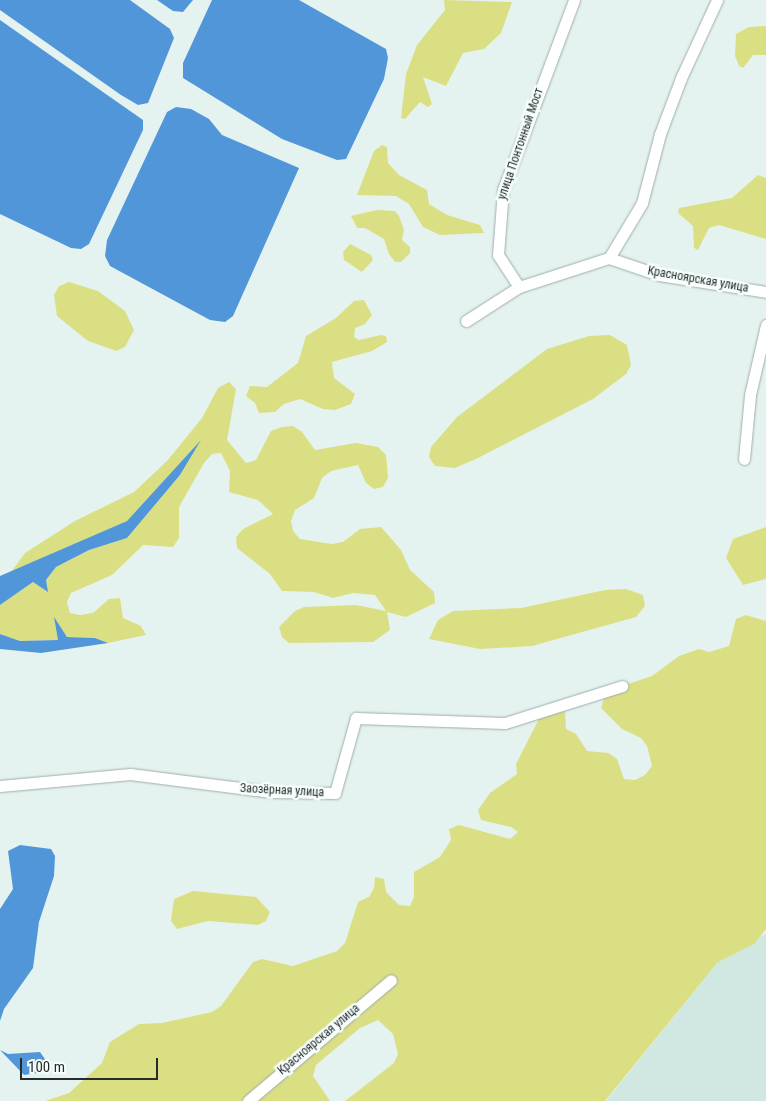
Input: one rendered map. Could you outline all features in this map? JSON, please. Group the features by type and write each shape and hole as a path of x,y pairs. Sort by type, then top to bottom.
{"street":[{"name":"улица Понтонный Мост","path":"519,287 498,255 503,190 574,0"},
{"path":"466,321 519,287 609,258 642,203 678,86 717,0"},
{"name":"Красноярская улица","path":"609,258 659,275 766,292"},
{"path":"744,459 750,395 766,325"},
{"name":"Заозёрная улица","path":"0,786 130,774 272,792 335,793 356,718 505,723 622,686"},
{"name":"Красноярская улица","path":"248,1101 391,980"}],"shaded area":[{"path":"766,934 766,1101 606,1101 723,956"}],"green space":[{"path":"444,0 512,2 501,33 484,49 463,53 446,86 423,77 432,104 428,107 420,102 405,119 401,118 406,74 417,45 445,10"},
{"path":"766,26 766,55 753,55 743,68 739,66 735,56 736,34 749,27"},
{"path":"382,145 387,147 388,163 399,175 427,190 429,204 447,215 480,225 484,233 440,235 423,227 409,204 396,196 357,195 374,151"},
{"path":"758,175 766,178 766,239 719,225 709,228 698,250 694,248 693,226 678,213 679,208 732,198"},
{"path":"377,210 395,211 399,216 404,230 402,240 410,247 410,253 401,262 395,262 389,254 384,239 365,228 357,228 351,216"},
{"path":"350,244 371,255 373,260 362,272 344,260 343,252"},
{"path":"69,282 98,291 125,311 134,330 125,347 116,351 88,341 57,316 54,295 59,286"},
{"path":"364,300 372,315 365,324 355,328 354,337 359,340 381,335 386,336 387,342 372,351 332,362 334,378 355,394 351,404 335,410 323,409 300,399 284,404 275,412 259,413 255,403 246,396 250,386 267,387 298,363 306,336 336,318 354,301"},
{"path":"610,335 627,345 631,365 626,374 593,399 455,468 435,466 429,457 431,447 457,417 547,349 589,336"},
{"path":"229,382 236,389 227,440 246,463 256,460 271,431 293,426 302,432 315,450 356,443 378,447 386,455 388,478 383,487 374,489 366,483 358,465 331,471 322,478 314,498 295,510 291,521 293,531 300,539 332,544 343,542 360,529 381,527 401,550 410,570 434,592 435,603 406,617 387,612 390,630 373,642 289,643 282,637 279,627 295,611 304,607 356,605 386,611 375,595 353,593 333,598 314,592 282,591 270,574 237,548 236,537 243,529 273,514 258,500 229,492 230,471 221,453 212,454 204,463 179,507 179,538 173,547 143,545 112,575 71,593 67,602 70,613 80,615 93,613 109,599 120,598 123,618 141,626 146,635 108,643 95,638 67,637 55,620 59,640 20,641 0,634 0,605 33,582 47,591 46,580 56,567 89,550 127,538 180,475 198,444 127,521 11,572 25,553 75,521 134,492 167,461 202,418 218,388"},
{"path":"766,527 766,579 743,585 726,558 733,539"},
{"path":"626,589 643,595 645,606 636,617 532,646 480,649 429,639 438,620 453,611 521,608 605,590"},
{"path":"746,615 766,621 766,929 754,944 718,962 605,1101 345,1101 394,1063 398,1054 393,1034 378,1020 360,1028 316,1065 313,1076 330,1101 45,1101 69,1093 102,1063 110,1042 139,1024 162,1023 212,1012 221,1006 253,962 262,959 293,966 337,951 345,943 358,902 369,897 374,888 375,877 384,879 386,892 399,905 410,906 414,897 414,872 440,857 451,840 449,829 459,825 510,839 518,832 511,827 481,820 478,810 490,793 517,774 516,764 540,717 565,710 566,729 576,734 587,751 608,753 617,759 624,779 635,780 645,775 652,766 647,746 641,738 622,729 601,708 604,698 622,686 652,676 679,656 699,649 709,652 729,646 736,619"},
{"path":"193,891 256,897 270,912 266,921 258,925 208,921 177,929 171,921 174,899"}],"water":[{"path":"0,0 130,0 170,29 174,38 148,103 138,105 121,95 0,10"},
{"path":"157,0 193,0 183,12 173,11"},
{"path":"212,0 299,0 386,49 388,58 384,79 346,159 337,160 282,139 183,78 183,63"},
{"path":"0,20 143,120 143,130 89,244 81,249 71,248 0,214"},
{"path":"176,107 191,109 209,119 222,135 299,168 233,316 225,322 210,320 110,266 105,256 107,240 167,112"},
{"path":"201,440 180,475 127,538 89,550 56,567 46,580 48,592 33,582 0,605 0,576 127,521"},
{"path":"54,617 67,637 95,638 108,643 41,653 0,649 0,634 20,641 58,640"},
{"path":"20,845 51,849 55,856 54,876 39,922 33,968 4,1009 0,1021 0,909 13,889 8,851"},
{"path":"0,1050 8,1054 40,1052 47,1062 38,1073 24,1075"}]}
